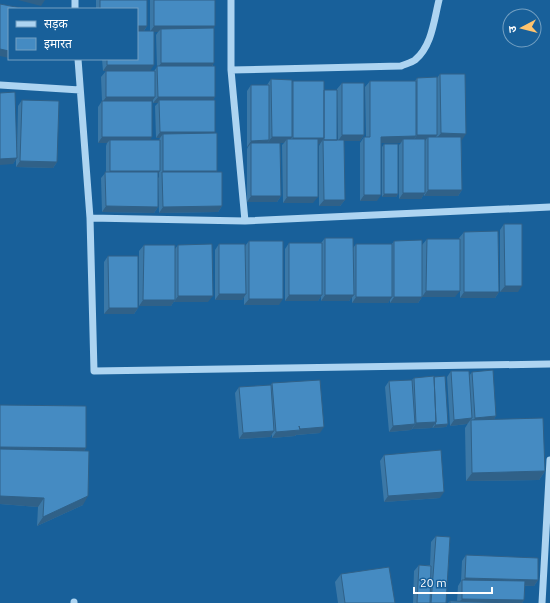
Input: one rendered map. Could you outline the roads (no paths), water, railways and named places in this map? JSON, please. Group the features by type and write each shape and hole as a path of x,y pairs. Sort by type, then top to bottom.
{"street":[{"path":"231,0 231,70 245,221"},
{"path":"231,70 401,66 414,60 424,50 431,36 439,0"},
{"path":"78,60 90,218 94,371 550,364"},
{"path":"0,85 80,90"},
{"path":"90,218 245,221 550,207"},
{"path":"542,603 550,460"}]}
